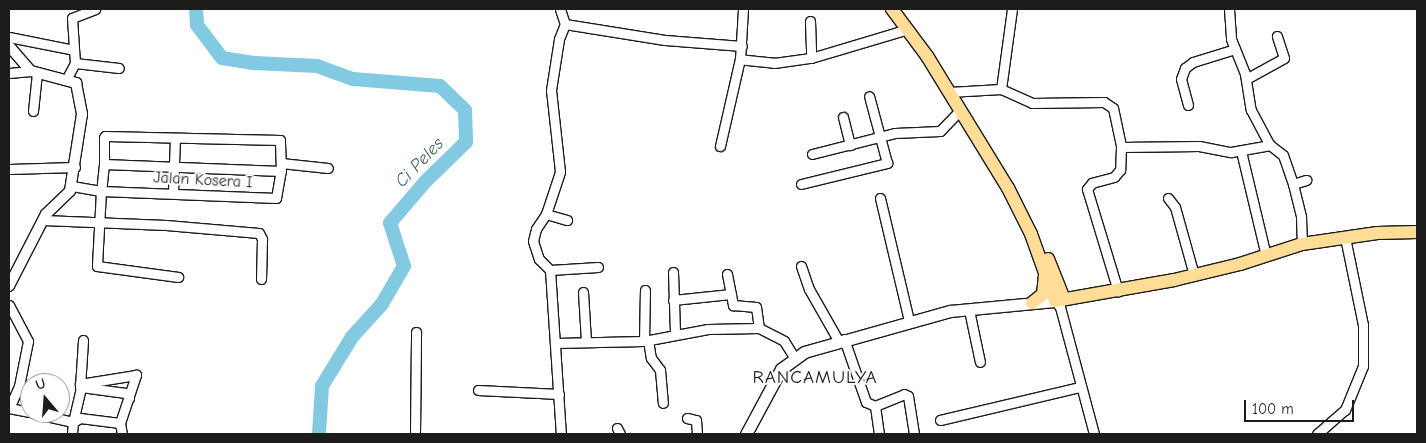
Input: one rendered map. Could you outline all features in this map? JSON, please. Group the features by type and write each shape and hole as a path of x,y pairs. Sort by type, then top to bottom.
{"main road":[{"path":"892,9 908,29 949,92 1008,188 1050,274 1060,302"},
{"path":"746,434 770,386 794,357 841,339 909,321 969,310 1060,302 1118,291 1194,275 1266,256 1302,244 1345,237 1417,232"},
{"path":"1050,274 1087,297"},
{"path":"1032,303 1043,294 1050,274"}],"street":[{"path":"67,78 75,63 71,12 95,9"},
{"path":"560,9 565,24 559,39 552,77 554,138 560,172 546,214 536,229 533,241 539,259 550,270 556,343 560,434"},
{"path":"720,146 740,59 743,9"},
{"path":"1001,89 1012,9"},
{"path":"1229,9 1231,39 1246,79 1251,110 1270,145 1282,155 1301,218 1302,244"},
{"path":"810,21 811,58"},
{"path":"565,24 665,40 742,46"},
{"path":"740,59 774,63 811,58 908,29"},
{"path":"1246,79 1284,58 1277,36"},
{"path":"9,38 74,50"},
{"path":"9,46 34,72 33,112"},
{"path":"1188,105 1181,79 1185,68 1193,62 1235,49"},
{"path":"75,63 119,68"},
{"path":"9,73 34,72 67,78 76,83 81,103 72,186 43,220 9,286"},
{"path":"949,92 1001,89 1032,104 1110,104 1121,147 1118,174 1092,183 1087,189 1118,291"},
{"path":"801,184 887,163 869,96"},
{"path":"812,154 880,137 940,131 960,110"},
{"path":"843,117 850,145"},
{"path":"173,192 175,138 107,134 101,191 98,267 178,277"},
{"name":"Jalan Kosera I","path":"72,186 101,191 173,192 276,198 281,167 281,143 278,140 175,138"},
{"path":"1121,147 1199,146 1241,151 1270,145"},
{"path":"1241,151 1266,256"},
{"path":"104,164 328,168"},
{"path":"9,169 75,167"},
{"path":"1292,184 1306,180"},
{"path":"880,198 909,321"},
{"path":"1168,198 1175,207 1194,275"},
{"path":"546,214 568,220"},
{"path":"43,220 166,225 259,233 262,239 261,278"},
{"path":"1317,434 1345,410 1363,366 1363,325 1345,237"},
{"path":"801,266 809,288 841,339 866,402 875,406 904,394 908,396 914,434"},
{"path":"550,270 598,267"},
{"path":"673,272 672,300 676,333"},
{"path":"727,274 733,305 758,309 759,328"},
{"path":"645,290 646,341 651,358 660,370 663,403"},
{"path":"583,292 586,341"},
{"path":"672,300 731,294"},
{"path":"1060,302 1080,388 1094,434"},
{"path":"9,305 28,341 19,386 9,408"},
{"path":"969,310 980,362"},
{"path":"556,343 646,341 676,333 759,328 784,341 794,357"},
{"path":"415,434 416,332"},
{"path":"72,434 80,386 82,340"},
{"path":"80,386 135,374 120,423 122,434"},
{"path":"80,386 126,393 129,398"},
{"path":"940,420 1080,388"},
{"path":"478,390 559,394"},
{"path":"875,406 880,434"},
{"path":"70,421 74,422 80,418 120,423"},
{"path":"687,418 696,420 697,434"}],"waterway":[{"name":"Ci Peles","path":"196,9 197,25 222,58 254,63 317,66 353,79 440,86 465,110 466,142 425,182 390,223 404,266 382,304 352,337 322,386 319,434"}],"district":[{"name":"RANCAMULYA","path":"815,378"}]}
